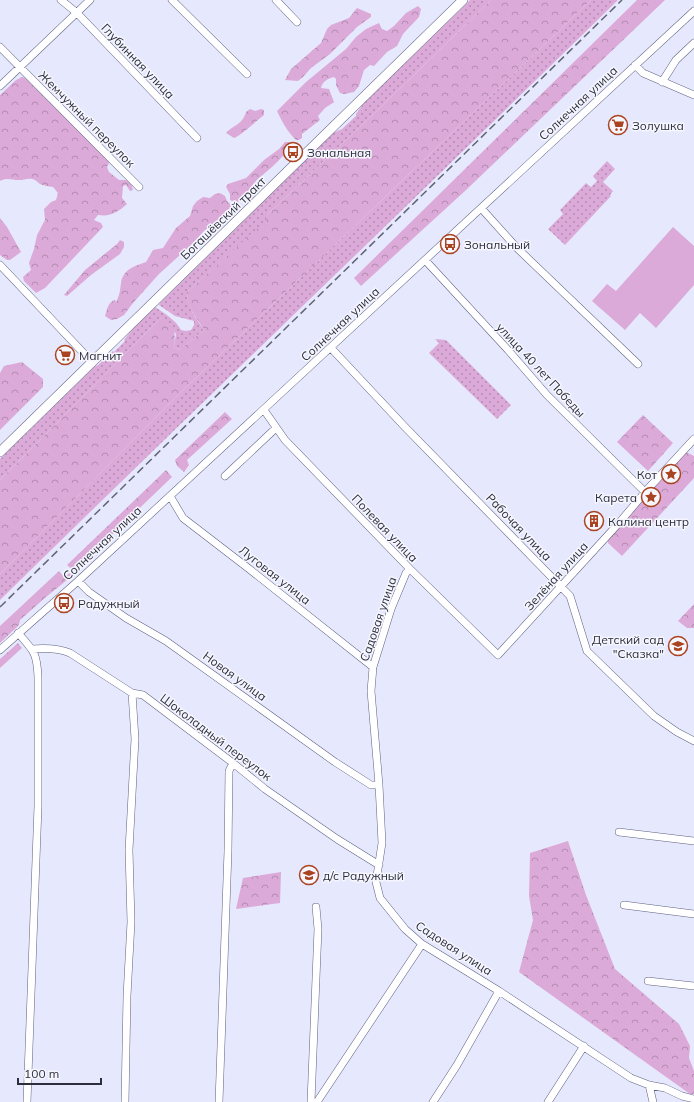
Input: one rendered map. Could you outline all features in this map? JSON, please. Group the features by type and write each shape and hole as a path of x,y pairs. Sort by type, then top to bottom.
{"main road":[{"name":"Богашёвский тракт","path":"0,452 463,0"}],"street":[{"name":"Глубинная улица","path":"61,0 77,13 197,138"},
{"path":"0,86 90,0"},
{"path":"172,0 247,74"},
{"path":"276,0 297,22"},
{"name":"Солнечная улица","path":"0,650 78,581 264,410 694,11"},
{"path":"662,82 676,60 694,43"},
{"name":"Жемчужный переулок","path":"0,47 140,187"},
{"path":"635,65 643,72 662,82 694,96"},
{"path":"481,208 516,248 544,276 638,364"},
{"name":"улица 40 лет Победы","path":"425,260 508,350 547,395 645,492"},
{"path":"0,265 92,362"},
{"name":"Рабочая улица","path":"331,348 404,426 570,596 587,651 654,716 677,732 694,741"},
{"name":"Полевая улица","path":"264,410 285,440 410,569 498,656"},
{"path":"225,476 276,428"},
{"name":"Зелёная улица","path":"498,656 694,439"},
{"name":"Луговая улица","path":"170,496 183,518 373,667"},
{"name":"Садовая улица","path":"410,569 406,573 391,609 373,667 371,691 382,843 376,882 380,898 405,929 422,944 499,991 631,1078 649,1085 665,1088 682,1096 694,1099"},
{"name":"Новая улица","path":"78,581 89,592 126,618 166,640 335,762 372,785 379,785"},
{"path":"18,633 32,649 37,660 38,677 38,806 27,1102"},
{"name":"Шоколадный переулок","path":"32,649 42,648 62,650 70,653 132,693 143,695 265,789 337,839 379,865"},
{"path":"125,1102 127,996 131,922 129,850 135,739 132,693"},
{"path":"219,1102 228,850 228,771 233,763"},
{"path":"619,832 694,841"},
{"path":"624,905 694,914"},
{"path":"311,1102 318,929 316,907"},
{"path":"317,1102 422,944"},
{"path":"648,980 694,986"},
{"path":"433,1102 457,1065 499,991"},
{"path":"548,1102 584,1046"},
{"path":"649,1085 653,1102"}],"green space":[{"path":"470,0 491,0 269,213 264,223 187,292 190,308 204,330 179,350 174,347 176,334 161,318 0,480 0,459 94,367 113,351 114,352 125,341 124,340 135,326 155,307 173,320 181,330 191,330 194,325 194,321 175,316 159,305 160,303 333,133 342,129 356,116 364,103"},
{"path":"491,0 591,0 178,395 0,574 0,480 161,318 166,320 172,326 175,338 174,347 179,350 204,330 189,304 187,292 263,223 269,213"},
{"path":"591,0 618,0 0,600 0,574 178,395"},
{"path":"637,0 665,0 465,191 361,286 354,278"},
{"path":"418,6 421,9 419,17 403,34 397,46 387,52 374,66 370,65 364,70 359,86 354,92 344,94 340,93 334,77 324,82 321,88 329,89 334,102 325,108 318,116 320,120 302,134 302,138 296,140 285,127 277,111 306,82 346,49 356,37 366,29 379,23 382,29 387,31 406,13"},
{"path":"357,8 371,14 371,17 357,27 330,54 311,68 298,81 285,80 291,69 321,43 327,29 331,25 349,18"},
{"path":"22,77 25,78 108,160 109,163 107,167 109,172 119,180 126,180 131,184 133,190 130,191 126,185 123,186 122,198 127,204 114,213 98,215 94,220 101,223 103,227 45,288 36,293 24,281 23,277 31,270 29,263 37,235 45,220 44,209 51,202 56,200 58,193 53,187 39,184 33,179 7,179 0,181 0,95 16,80"},
{"path":"250,109 255,111 261,109 264,110 264,115 234,138 226,133 242,120 246,112"},
{"path":"285,142 289,142 291,147 253,184 245,196 237,203 230,200 230,194 226,187 228,184 246,178"},
{"path":"607,161 615,169 603,182 613,191 610,195 611,196 565,245 548,229 563,214 560,210 586,183 591,187 597,181 593,176"},
{"path":"220,193 225,196 227,201 232,206 227,212 204,231 159,274 124,315 117,319 111,320 105,316 109,304 115,300 116,302 124,274 130,269 146,262 153,250 163,248 176,228 190,216 193,206 197,201 203,197 210,198 215,194"},
{"path":"0,218 7,227 21,252 10,260 7,260 0,255"},
{"path":"673,227 694,246 694,285 656,328 640,313 625,330 592,301 607,284 616,291"},
{"path":"120,240 124,242 124,247 120,254 91,275 67,296 64,295 85,270"},
{"path":"435,339 446,340 511,405 497,419 429,353 439,343"},
{"path":"22,362 43,379 43,387 0,430 0,373 4,366"},
{"path":"225,412 232,419 187,460 189,465 184,472 177,466 175,460"},
{"path":"643,415 673,443 648,471 617,442"},
{"path":"686,452 694,456 694,478 622,556 608,543 608,538"},
{"path":"166,470 172,477 74,571 67,565"},
{"path":"59,571 64,577 70,573 72,576 20,620 19,625 0,643 0,626"},
{"path":"694,604 694,628 687,628 678,621"},
{"path":"18,643 22,648 0,668 0,659"},
{"path":"568,841 586,895 615,969 679,1024 690,1046 689,1058 694,1071 694,1094 690,1094 519,972 533,920 529,896 530,853"},
{"path":"281,872 280,903 236,909 243,878"}],"railway":[{"path":"0,607 622,0"}],"place":[{"name":"Золушка","path":"618,125"},
{"name":"Зональная","path":"293,152"},
{"name":"Зональный","path":"450,244"},
{"name":"Магнит","path":"65,355"},
{"name":"Кот","path":"671,474"},
{"name":"Карета","path":"651,497"},
{"name":"Калина центр","path":"594,521"},
{"name":"Радужный","path":"64,603"},
{"name":"Детский сад \"Сказка\"","path":"678,646"},
{"name":"д/с Радужный","path":"309,875"}]}
